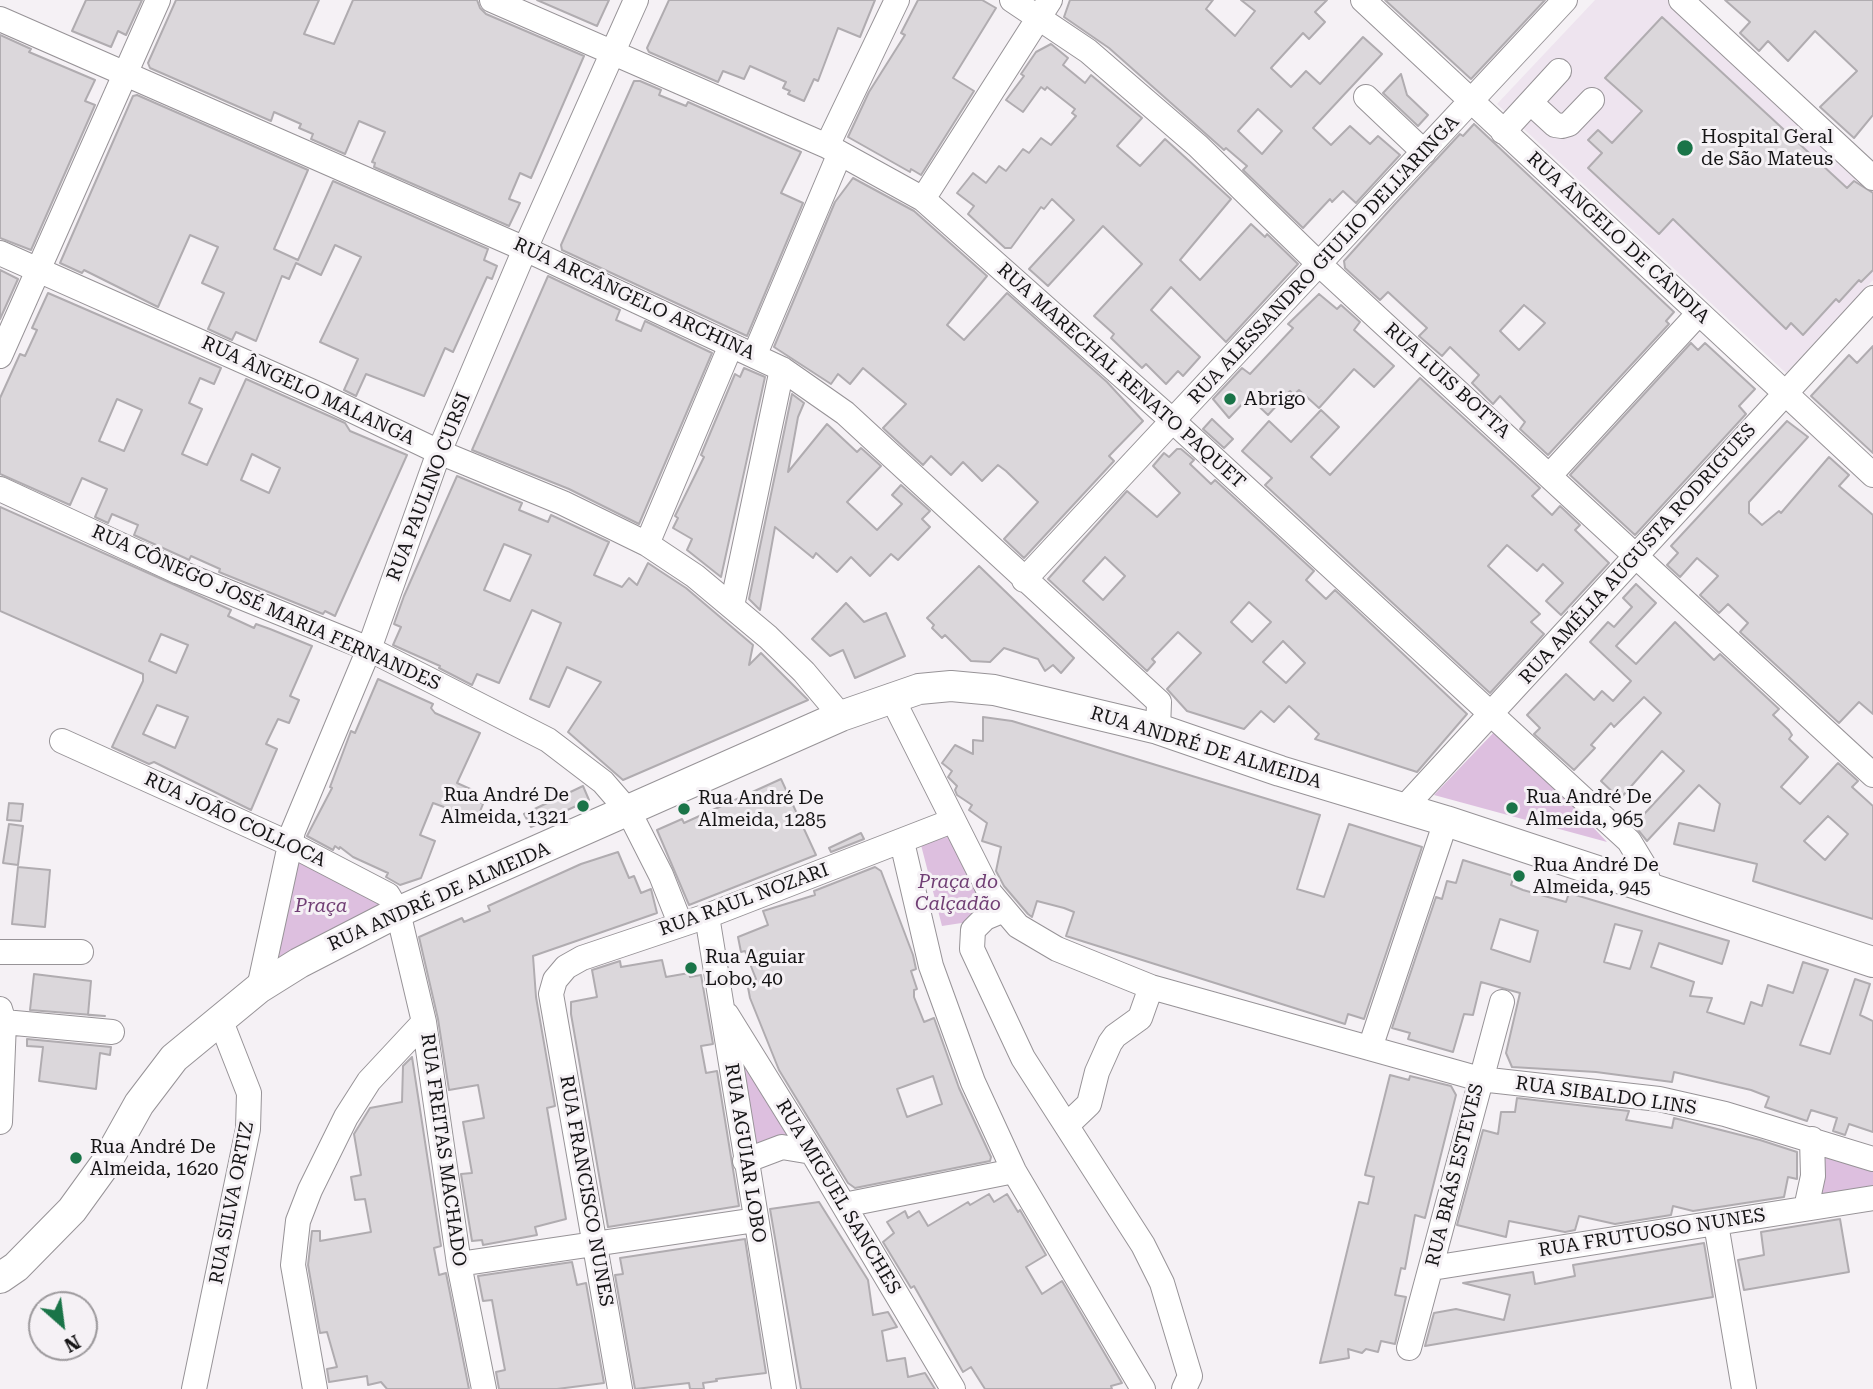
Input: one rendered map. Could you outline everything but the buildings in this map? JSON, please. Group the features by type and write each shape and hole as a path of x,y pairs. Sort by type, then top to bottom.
{"main road":[{"name":"RUA ANDRÉ DE ALMEIDA","path":"0,1278 16,1266 72,1210 106,1163 139,1104 174,1058 259,988 299,963 398,912 841,716 891,696 919,689 951,687 994,690 1158,729 1872,960"}],"street":[{"path":"0,356 158,0"},
{"name":"RUA MARECHAL RENATO PAQUET","path":"492,0 833,149 923,199 1174,422 1629,841 1643,864 1651,889"},
{"name":"RUA PAULINO CURSI","path":"259,988 290,844 369,649 439,452 525,249 636,0"},
{"path":"755,354 833,149 897,0"},
{"name":"RUA LUIS BOTTA","path":"1012,0 1044,8 1088,51 1143,96 1318,263 1873,775"},
{"name":"RUA ÂNGELO DE CÂNDIA","path":"1363,0 1873,475"},
{"name":"RUA ALESSANDRO GIULIO DELL'ARINGA","path":"1024,580 1565,0"},
{"path":"1681,0 1873,178"},
{"path":"923,199 1044,8"},
{"name":"RUA ARCÂNGELO ARCHINA","path":"0,19 525,249 755,354 782,369 845,413 1159,702 1158,729"},
{"path":"1503,132 1559,71"},
{"path":"1366,97 1424,152"},
{"path":"1531,103 1555,125 1562,126 1569,124 1592,100"},
{"name":"RUA ÂNGELO MALANGA","path":"0,253 439,452 563,503 647,544 695,576 732,606 804,672 841,716"},
{"name":"RUA AMÉLIA AUGUSTA RODRIGUES","path":"1403,810 1873,298"},
{"path":"1550,475 1699,313"},
{"path":"647,544 731,345"},
{"path":"732,606 782,369"},
{"name":"RUA CÔNEGO JOSÉ MARIA FERNANDES","path":"0,489 179,572 369,649 548,740 603,782 629,812 661,875 680,923"},
{"name":"RUA SIBALDO LINS","path":"891,696 951,821 990,893 1018,926 1057,949 1151,987 1480,1079 1659,1099 1725,1114 1873,1159"},
{"name":"RUA JOÃO COLLOCA","path":"62,741 290,844 388,895 398,912"},
{"name":"RUA RAUL NOZARI","path":"551,994 555,980 574,963 680,923 707,916 951,821"},
{"path":"1370,1048 1446,821"},
{"path":"902,842 931,966 948,1019 1014,1171 1143,1389"},
{"path":"1004,910 985,918 972,930 972,949 1023,1058 1067,1125 1162,1283 1191,1376 1184,1389"},
{"name":"RUA FREITAS MACHADO","path":"398,912 424,1022 459,1264 484,1389"},
{"name":"RUA AGUIAR LOBO","path":"707,916 784,1389"},
{"path":"0,952 81,953"},
{"path":"1067,1125 1089,1104 1097,1072 1110,1043 1115,1036 1140,1018 1151,987"},
{"name":"RUA FRANCISCO NUNES","path":"551,994 620,1389"},
{"name":"RUA BRÁS ESTEVES","path":"1409,1348 1502,1002"},
{"name":"RUA MIGUEL SANCHES","path":"721,1007 812,1152 953,1389"},
{"path":"0,1122 2,1016 112,1032"},
{"name":"RUA SILVA ORTIZ","path":"194,1389 248,1129 249,1093 220,1019"},
{"path":"315,1389 293,1265 298,1221 346,1117 369,1081 424,1022"},
{"path":"1806,1208 1813,1176 1812,1139"},
{"path":"746,1161 782,1147 812,1152"},
{"path":"844,1205 1014,1171"},
{"name":"RUA FRUTUOSO NUNES","path":"1432,1268 1873,1198"},
{"path":"459,1264 756,1220"},
{"path":"1717,1224 1744,1389"}],"shaded area":[{"name":"Hospital Geral de São Mateus","path":"1595,0 1668,0 1873,191 1873,280 1786,373 1497,104"}],"green space":[{"path":"1496,730 1540,771 1607,842 1434,795"},
{"name":"Praça do Calçadão","path":"956,834 987,896 968,922 942,926 921,845"},
{"name":"Praça","path":"297,855 387,905 274,969"},
{"path":"735,1038 798,1139 754,1153"},
{"path":"1824,1148 1873,1164 1873,1186 1816,1200"}],"place":[{"name":"Hospital Geral de São Mateus","path":"1685,148"},
{"name":"Abrigo","path":"1230,399"},
{"name":"Rua André De Almeida, 1321","path":"583,806"},
{"name":"Rua André De Almeida, 965","path":"1512,808"},
{"name":"Rua André De Almeida, 1285","path":"684,809"},
{"name":"Rua André De Almeida, 945","path":"1519,876"},
{"name":"Rua Aguiar Lobo, 40","path":"691,968"},
{"name":"Rua André De Almeida, 1620","path":"76,1158"}]}
